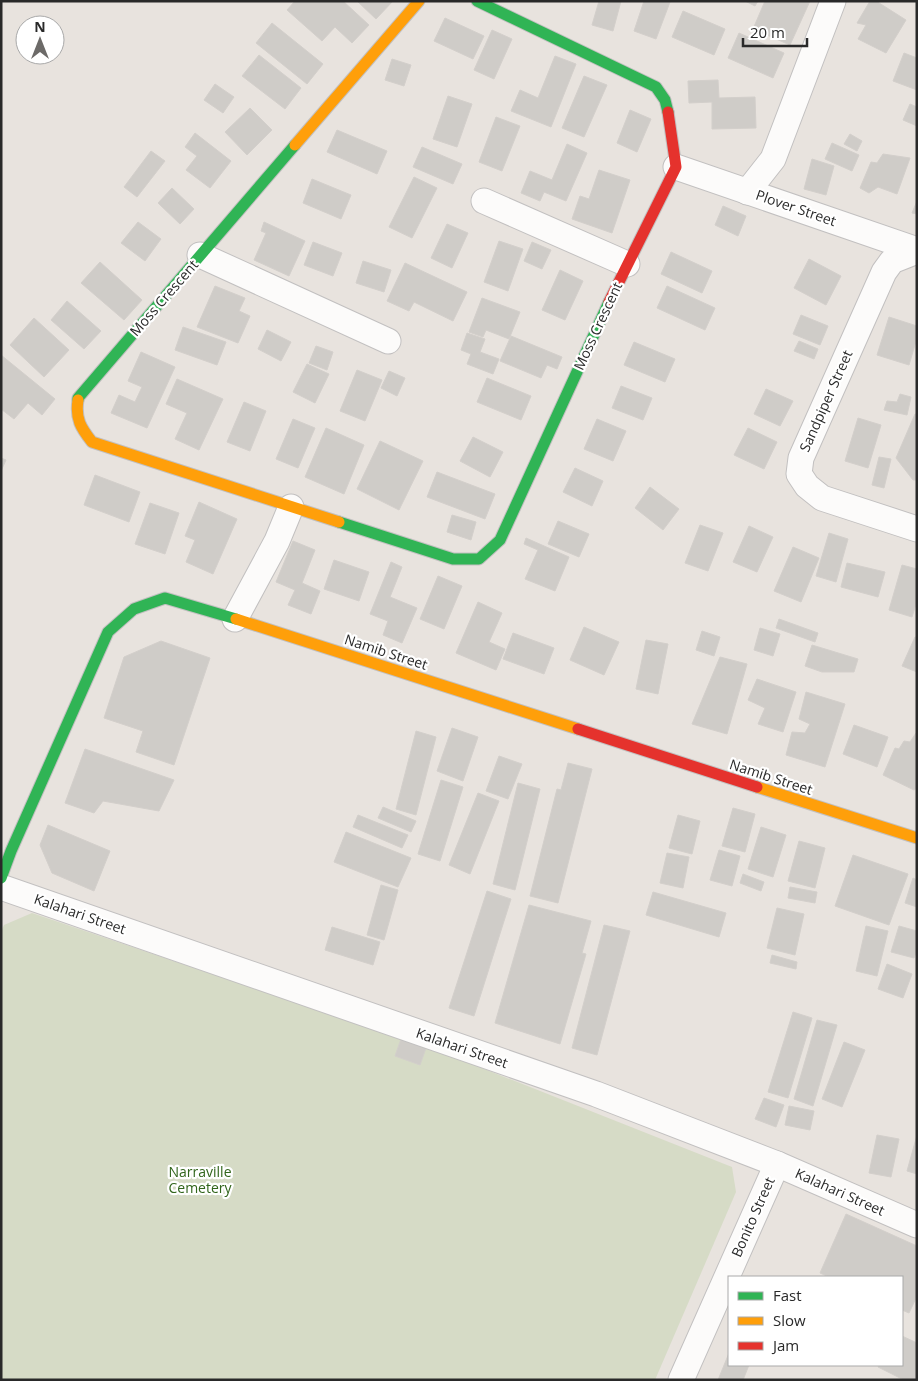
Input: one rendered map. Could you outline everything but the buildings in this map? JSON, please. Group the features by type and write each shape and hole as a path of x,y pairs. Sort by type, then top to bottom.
{"street":[{"name":"Moss Crescent","path":"419,1 78,398 75,416 82,430 92,442 453,559 479,559 500,540 627,264 676,167"},
{"path":"477,1 656,87 664,100 670,118 676,167"},
{"path":"747,192 773,159 833,1"},
{"name":"Plover Street","path":"676,167 917,250"},
{"path":"484,201 627,264"},
{"name":"Sandpiper Street","path":"917,250 892,262 884,272 801,458 799,474 807,486 822,498 917,529"},
{"path":"200,255 388,341"},
{"path":"235,619 277,541 291,507"},
{"name":"Namib Street","path":"1,878 11,851 108,632 134,609 165,598 917,838"},
{"name":"Kalahari Street","path":"1,887 596,1094 777,1164 917,1225"},
{"name":"Bonito Street","path":"681,1380 777,1164"}],"green space":[{"name":"Narraville Cemetery","path":"32,913 444,1053 732,1167 736,1192 655,1380 1,1380 1,932 4,925"}],"traffic: fast":[{"path":"477,1 656,87 665,100 668,112"},
{"path":"78,400 295,145"},
{"path":"339,522 453,559 479,559 500,540 609,302"},
{"path":"1,878 11,851 108,632 134,609 165,598 236,619"}],"traffic: slow":[{"path":"295,145 419,1"},
{"path":"78,400 78,418 92,442 339,522"},
{"path":"236,619 578,729"},
{"path":"757,787 917,838"}],"traffic: jam":[{"path":"609,302 676,167 668,112"},
{"path":"578,729 757,787"}]}
